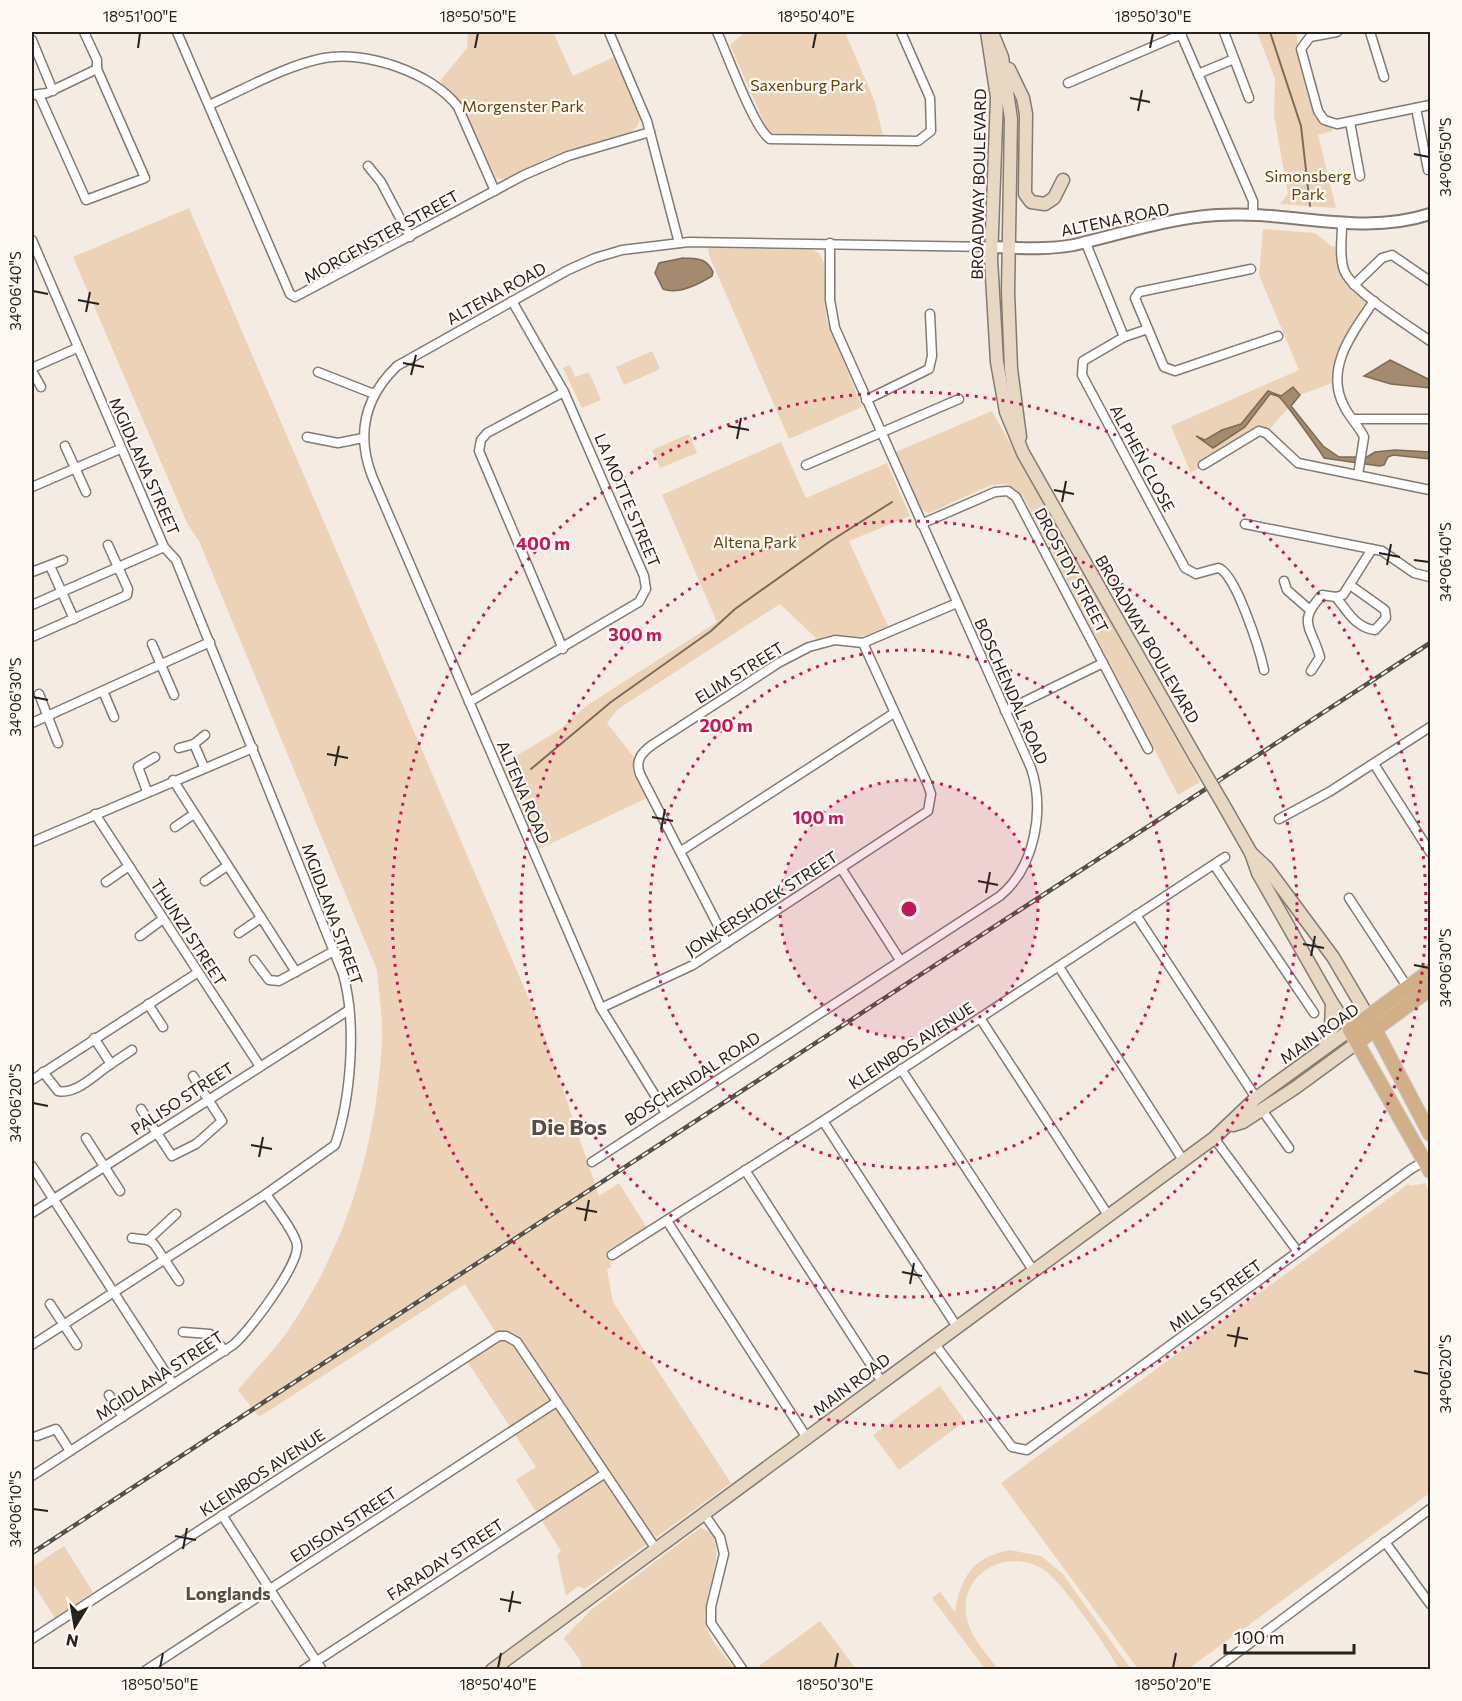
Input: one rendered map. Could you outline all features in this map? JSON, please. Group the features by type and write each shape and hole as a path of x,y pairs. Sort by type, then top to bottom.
{"main road":[{"name":"BROADWAY BOULEVARD","path":"989,32 1002,57 1011,119 1008,247 1011,369 1019,441"},
{"name":"BROADWAY BOULEVARD","path":"989,32 997,97 991,247 998,372 1010,427 1251,853 1267,868 1333,957 1377,1031 1431,1134"},
{"path":"1002,57 1020,91 1026,114 1025,194 1031,202 1045,204 1056,195 1063,180"},
{"name":"BROADWAY BOULEVARD","path":"1251,853 1253,864 1428,1166"},
{"name":"MAIN ROAD","path":"1229,1126 1242,1122 1262,1110 1354,1036 1369,1018 1431,971"},
{"name":"MAIN ROAD","path":"492,1670 1214,1138 1256,1098 1324,1048 1354,1036 1377,1031 1431,989"},
{"path":"1324,1048 1331,1029 1332,1003"}],"street":[{"path":"84,32 97,60 97,69 145,177 86,200 35,95 53,91 97,69"},
{"name":"MORGENSTER STREET","path":"177,32 292,296 300,297 495,190 568,156 650,132"},
{"path":"717,32 756,119 766,136 771,139 918,141 930,130 931,102 901,32"},
{"path":"1224,32 1249,98"},
{"path":"1337,32 1310,37 1303,42 1301,52 1321,118 1334,124 1431,105"},
{"path":"1370,32 1384,77"},
{"path":"613,33 650,132 679,243"},
{"path":"1068,82 1181,33 1253,201 1253,215"},
{"path":"32,39 53,91"},
{"path":"208,105 307,62 327,57 357,59 396,66 432,84 451,98 458,107 495,190"},
{"path":"1198,74 1234,59"},
{"path":"1416,108 1428,170"},
{"path":"1350,122 1360,176"},
{"path":"368,166 381,182 410,237"},
{"name":"ALTENA ROAD","path":"666,1113 601,1008 372,476 366,459 363,438 367,410 374,394 397,366 512,301 604,255 632,248 679,243 1054,247 1192,218 1253,215 1342,224 1391,224 1431,214"},
{"path":"1342,224 1342,263 1345,273 1354,285 1431,341"},
{"path":"1085,241 1124,337 1148,329"},
{"name":"BOSCHENDAL ROAD","path":"592,1162 1000,896 1020,873 1034,835 1039,798 1031,768 880,433 833,320 830,243"},
{"name":"MGIDLANA STREET","path":"32,1476 225,1350 252,1325 297,1253 296,1240 266,1194 335,1145 346,1092 351,1028 347,989 334,951 210,642 176,560 164,547 120,449 33,247"},
{"path":"1354,285 1382,258 1392,255 1431,281"},
{"path":"1251,269 1138,292 1135,298 1164,367 1175,371 1278,336"},
{"name":"LA MOTTE STREET","path":"469,702 639,602 645,593 646,584 564,392 512,301"},
{"path":"1358,476 1364,437 1340,398 1339,361 1374,301"},
{"path":"866,400 929,369 932,356 930,314"},
{"name":"ALPHEN CLOSE","path":"1124,337 1083,361 1082,375 1185,568 1196,574 1218,568 1227,573 1249,622 1264,670"},
{"path":"41,387 32,370 77,348"},
{"path":"318,372 374,394"},
{"path":"563,648 478,451 481,440 487,433 564,392"},
{"path":"806,465 959,399"},
{"path":"1355,419 1431,419"},
{"path":"1203,465 1259,431 1266,433 1294,461 1431,490"},
{"path":"307,437 338,443 363,438"},
{"path":"65,446 86,492"},
{"path":"32,487 120,449"},
{"name":"DROSTDY STREET","path":"921,524 994,492 1012,493 1019,501 1148,749"},
{"path":"1245,524 1372,549 1386,553 1414,573 1431,577"},
{"path":"32,637 127,595 128,589 108,545"},
{"path":"32,605 164,547"},
{"path":"1311,671 1320,657 1306,625 1310,610 1323,595 1343,596 1372,549"},
{"path":"32,572 63,560"},
{"path":"50,566 74,619"},
{"path":"1284,581 1287,590 1310,610"},
{"path":"1336,597 1350,617 1366,628 1375,630 1381,627 1386,618 1385,610 1350,585"},
{"name":"ELIM STREET","path":"727,943 640,774 638,761 645,750 780,662 809,647 835,640 863,643 957,603"},
{"path":"32,723 210,642"},
{"name":"JONKERSHOEK STREET","path":"601,1008 679,973 928,811 931,802 928,785 863,643"},
{"path":"152,644 174,695"},
{"path":"1005,711 1103,663"},
{"path":"103,691 114,717"},
{"path":"39,694 58,743"},
{"path":"681,851 894,713"},
{"path":"1279,819 1329,792 1431,728"},
{"path":"179,748 194,744 205,735"},
{"path":"194,744 204,767"},
{"path":"33,838 252,748"},
{"path":"147,791 138,767 155,757"},
{"path":"1374,764 1431,852"},
{"path":"174,780 296,972"},
{"name":"THUNZI STREET","path":"95,814 259,1065"},
{"path":"175,827 194,814"},
{"name":"KLEINBOS AVENUE","path":"612,1255 823,1121 1226,857"},
{"path":"1214,865 1314,1013"},
{"path":"106,882 129,866"},
{"path":"205,881 227,866"},
{"path":"842,868 900,960"},
{"path":"1349,898 1407,988"},
{"path":"1136,915 1256,1098"},
{"path":"239,933 261,918"},
{"path":"140,936 163,919"},
{"path":"254,960 269,980 279,981 334,951"},
{"path":"1059,967 1183,1160"},
{"path":"32,1080 197,973"},
{"path":"148,1004 163,1027"},
{"name":"PALISO STREET","path":"32,1213 259,1065 349,1010"},
{"path":"980,1018 1108,1215"},
{"path":"94,1038 111,1064"},
{"path":"43,1072 54,1089 66,1092 132,1050"},
{"path":"901,1069 1033,1270"},
{"path":"141,1109 174,1157 196,1144 222,1124 193,1076"},
{"path":"1262,1110 1289,1148"},
{"path":"823,1121 957,1327"},
{"path":"86,1138 120,1191"},
{"path":"1214,1138 1298,1252"},
{"path":"32,1166 173,1384"},
{"name":"MILLS STREET","path":"934,1343 1012,1447 1022,1450 1033,1448 1411,1168 1428,1166"},
{"path":"745,1170 882,1382"},
{"path":"32,1344 266,1194"},
{"path":"148,1240 176,1214"},
{"path":"667,1221 807,1438"},
{"path":"132,1238 148,1240 154,1244 179,1281"},
{"path":"50,1304 77,1345"},
{"path":"183,1332 210,1334 225,1350"},
{"name":"KLEINBOS AVENUE","path":"32,1640 500,1336 517,1342 555,1403"},
{"path":"109,1395 123,1417"},
{"path":"555,1403 656,1549"},
{"name":"EDISON STREET","path":"146,1670 555,1403"},
{"path":"37,1436 56,1429 70,1452"},
{"name":"FARADAY STREET","path":"303,1670 604,1474"},
{"path":"1214,1670 1431,1509"},
{"path":"704,1514 720,1537 724,1554 711,1607 711,1623 743,1670"},
{"path":"222,1515 322,1670"},
{"path":"1385,1542 1431,1604"}],"green space":[{"name":"Morgenster Park","path":"468,32 553,32 573,76 614,57 640,117 638,126 631,132 548,158 505,179 496,178 462,105 440,81 467,48"},
{"name":"Saxenburg Park","path":"745,32 845,32 875,102 883,136 771,133 767,129 730,45"},
{"name":"Simonsberg Park","path":"1257,32 1296,32 1297,54 1316,117 1333,131 1318,135 1336,208 1280,204 1288,194 1274,115 1275,79"},
{"path":"189,208 544,1034 599,1196 619,1183 647,1228 608,1250 611,1267 607,1270 613,1302 731,1483 585,1589 578,1586 566,1596 557,1555 561,1551 516,1480 536,1467 465,1358 498,1336 465,1284 259,1417 238,1390 274,1349 293,1323 330,1258 344,1224 366,1153 373,1117 379,1080 382,1025 377,970 199,541 188,525 73,257"},
{"path":"1263,229 1315,233 1331,246 1341,248 1344,273 1374,301 1359,322 1337,381 1300,395 1266,433 1254,431 1191,473 1171,426 1299,370 1259,275"},
{"path":"708,248 812,250 819,253 824,263 826,317 862,407 789,439 709,255"},
{"path":"652,351 660,369 624,385 616,367"},
{"path":"570,365 575,377 589,372 601,400 582,408 563,368"},
{"path":"992,411 1200,782 1178,795 1024,498 1007,484 991,485 929,513 921,510 896,452"},
{"path":"689,434 697,453 660,468 652,450"},
{"name":"Altena Park","path":"781,442 806,498 887,463 910,516 849,541 888,626 862,637 832,635 817,639 780,604 618,709 607,723 634,757 633,770 647,798 539,849 502,764 558,731 586,706 717,622 662,495"},
{"path":"1425,1183 1430,1193 1430,1493 1188,1669 1138,1669 1001,1483 1408,1184 1411,1186"},
{"path":"940,1386 965,1421 899,1470 873,1435"},
{"path":"700,1528 710,1533 715,1542 716,1554 705,1611 706,1627 712,1640 734,1668 582,1669 580,1660 564,1638 592,1609"},
{"path":"64,1546 93,1592 55,1618 32,1582 32,1567"},
{"path":"1010,1550 1041,1556 1062,1573 1131,1669 1119,1669 1083,1614 1049,1574 1028,1563 1014,1561 989,1568 971,1586 966,1599 966,1614 971,1630 998,1669 985,1669 932,1598 940,1592 955,1612 961,1588 971,1570 987,1558"},
{"path":"820,1621 856,1669 761,1669 759,1666"}],"shaded area":[{"path":"683,258 704,261 713,272 712,276 682,290 663,289 655,273 659,263"},
{"path":"1390,360 1430,380 1430,388 1391,384 1364,376"},
{"path":"1293,387 1300,395 1291,406 1323,446 1339,457 1367,457 1375,452 1395,450 1430,452 1430,459 1393,455 1388,457 1384,465 1379,466 1324,458 1282,400 1270,394 1245,427 1213,448 1196,436 1205,440 1222,430 1241,424 1268,391 1281,396"}],"waterway":[{"path":"1270,32 1301,126 1310,206"},
{"path":"531,769 611,702 711,631 735,609 829,542 892,502"}],"railway":[{"path":"32,1553 1430,643"}],"district":[{"name":"Die Bos","path":"569,1126"},
{"name":"Longlands","path":"228,1593"}]}
